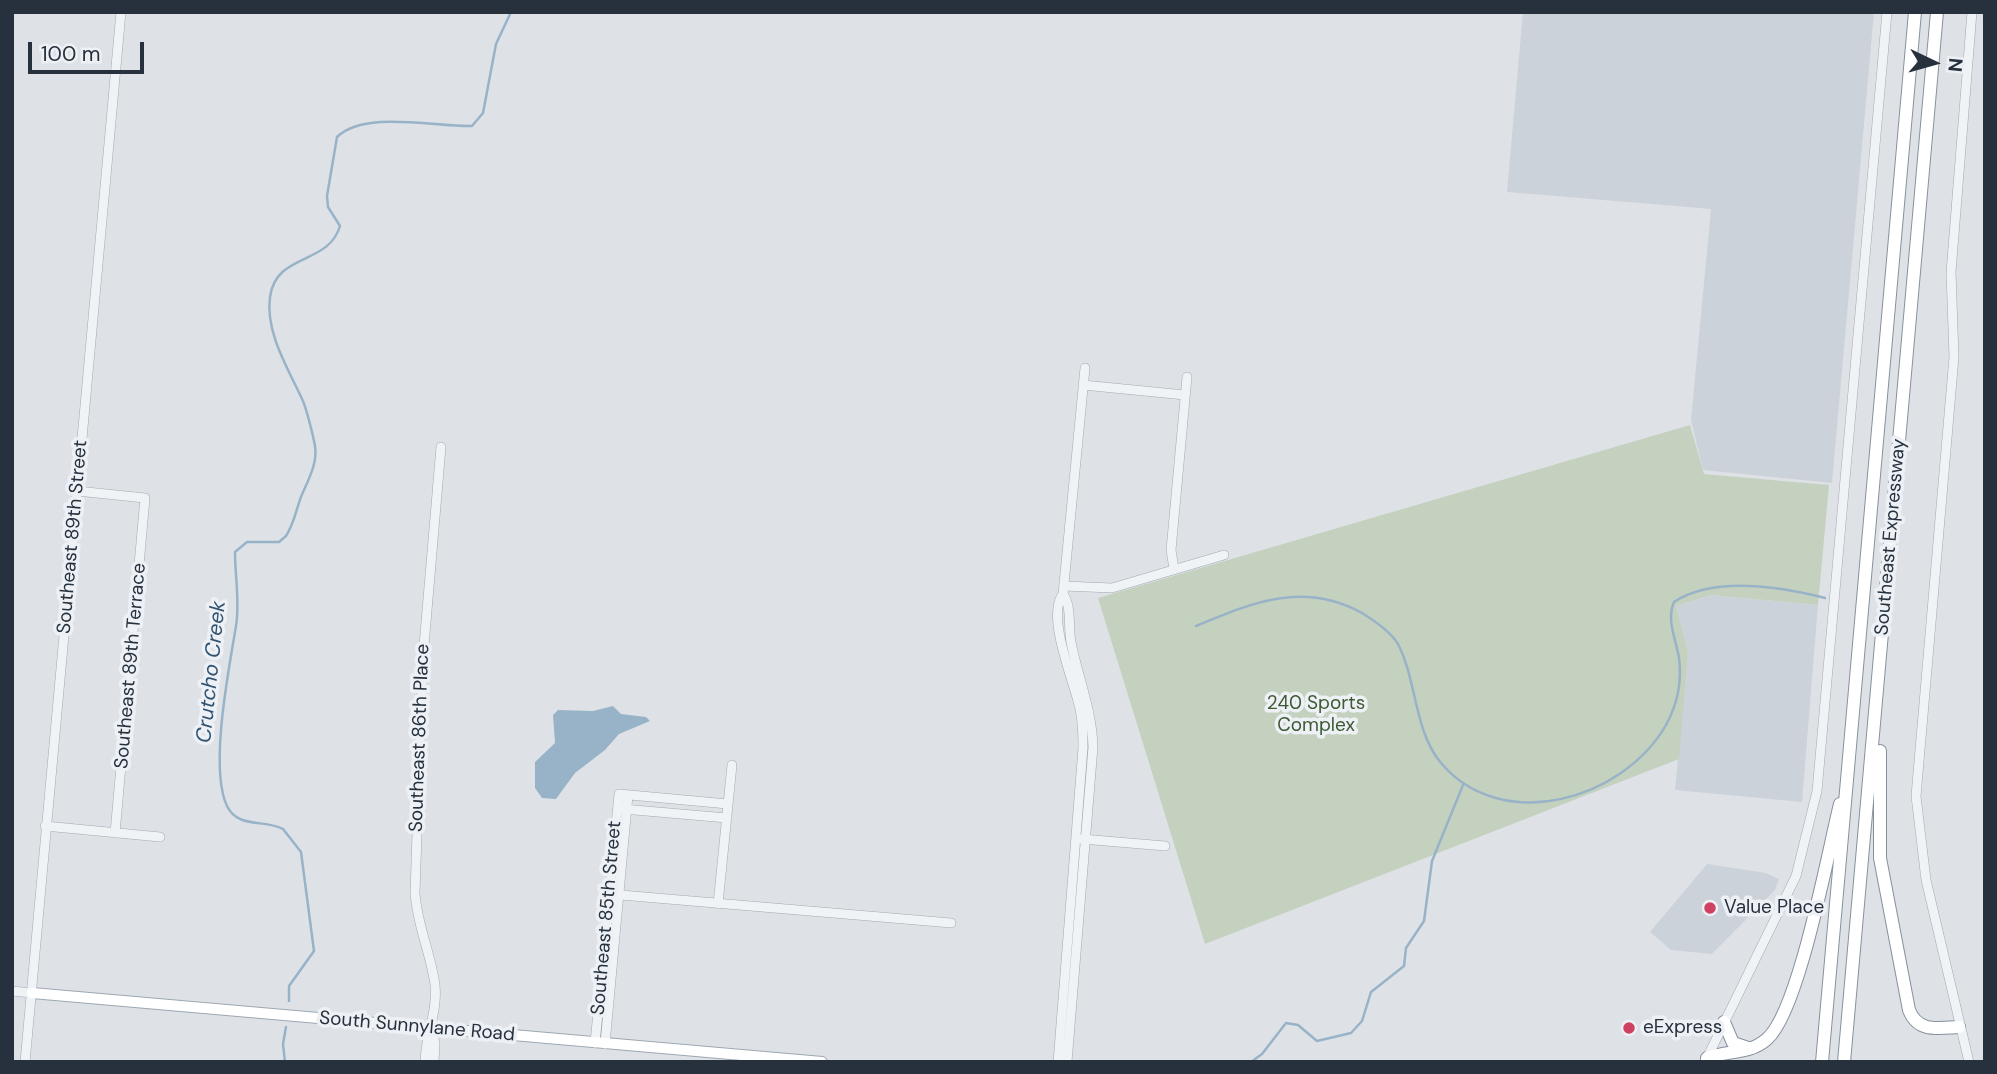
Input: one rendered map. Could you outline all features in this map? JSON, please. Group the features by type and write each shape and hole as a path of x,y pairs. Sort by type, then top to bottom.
{"highway":[{"name":"Southeast Expressway","path":"1822,1062 1915,12"},
{"name":"Southeast Expressway","path":"1844,1062 1937,12"},
{"path":"1882,639 1879,842 1906,999 1912,1017 1919,1025 1959,1027"},
{"path":"1706,1060 1752,1048 1768,1039 1784,1015 1819,895 1850,760"},
{"path":"1724,1023 1735,1045 1752,1048"}],"main road":[{"name":"South Sunnylane Road","path":"32,993 822,1062"}],"street":[{"name":"Southeast 89th Street","path":"25,1062 121,12"},
{"path":"1706,1060 1796,876 1817,791 1887,12"},
{"path":"1969,1062 1923,863 1916,796 1954,357 1951,272 1972,12"},
{"path":"1058,1062 1067,1008 1087,768 1076,679 1059,627 1058,606 1063,590 1085,368"},
{"path":"1174,569 1171,550 1187,377"},
{"path":"1083,385 1185,395"},
{"name":"Southeast 86th Place","path":"432,1028 435,985 419,926 415,893 423,657 441,447"},
{"name":"Southeast 89th Terrace","path":"78,491 145,498 115,833"},
{"path":"1063,590 1108,589 1224,555"},
{"path":"718,904 732,765"},
{"name":"Southeast 85th Street","path":"600,1043 624,794 729,804"},
{"path":"622,809 727,818"},
{"path":"45,826 160,837"},
{"path":"1081,839 1165,846"},
{"path":"614,894 951,923"},
{"name":"South Sunnylane Road","path":"12,991 32,993"},
{"path":"1067,1008 1067,1062"},
{"path":"425,1062 425,1043 432,1028"},
{"path":"432,1028 434,1062"}],"shaded area":[{"path":"1523,12 1874,12 1832,483 1703,470 1691,420 1711,209 1507,192"},
{"path":"1711,595 1818,605 1802,802 1675,790 1688,652 1676,606"},
{"path":"1707,864 1766,873 1779,879 1775,890 1712,954 1671,950 1650,932"}],"green space":[{"name":"240 Sports Complex","path":"1690,425 1704,474 1829,485 1818,605 1711,595 1676,606 1688,652 1679,759 1205,944 1098,598"}],"water":[{"path":"613,706 621,714 646,717 650,721 619,734 605,750 575,773 556,799 542,798 535,788 535,762 555,743 553,715 558,710 593,711"}],"waterway":[{"name":"Crutcho Creek","path":"289,1001 289,986 314,951 301,852 283,829 245,821 232,813 222,789 220,768 222,718 237,617 235,552 247,542 279,542 286,536 316,453 305,405 275,338 269,311 270,297 274,283 282,273 325,248 334,239 340,226 328,207 327,196 337,137 349,129 382,122 472,126 483,113 496,44 511,12"},
{"path":"1196,626 1238,609 1279,598 1320,598 1341,603 1362,613 1387,631 1398,644 1426,736 1441,763 1466,785 1496,798 1528,802 1560,799 1592,789 1621,773 1646,751 1666,725 1676,701 1680,675 1671,623 1674,602 1690,594 1728,586 1788,590 1825,598"},
{"path":"1251,1062 1262,1054 1286,1023 1298,1025 1317,1041 1351,1033 1362,1021 1371,992 1404,966 1406,948 1424,921 1432,861 1463,785"},
{"name":"Crutcho Creek","path":"285,1062 283,1044 286,1027"}],"place":[{"name":"Value Place","path":"1710,908"},
{"name":"eExpress","path":"1629,1028"}]}
